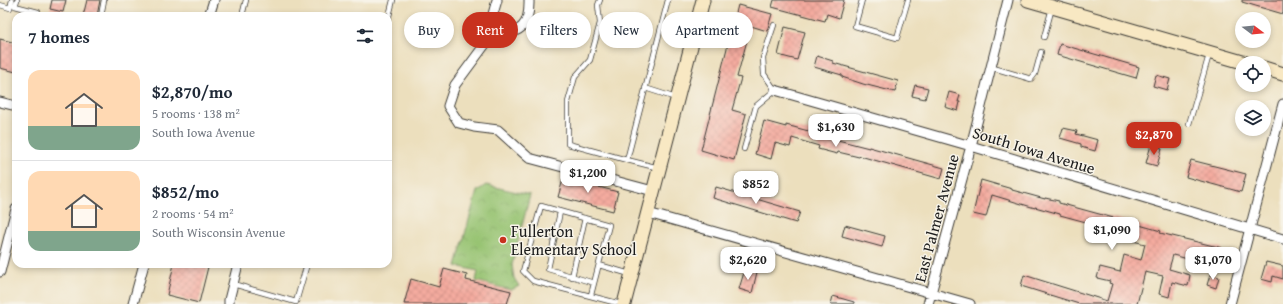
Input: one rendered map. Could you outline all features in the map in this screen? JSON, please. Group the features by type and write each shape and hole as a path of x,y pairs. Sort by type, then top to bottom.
{"street":[{"path":"210,12 214,0"},
{"path":"493,12 497,0"},
{"path":"518,30 525,24 529,13 528,0"},
{"path":"623,304 632,275 703,0"},
{"name":"East Palmer Avenue","path":"928,304 971,146 1008,0"},
{"path":"1028,0 1235,60"},
{"path":"482,48 455,85 448,106 460,123 474,127 498,130 529,158 653,191"},
{"path":"1271,70 1283,74"},
{"name":"South Iowa Avenue","path":"775,90 971,146 1283,239"},
{"path":"0,102 12,105"},
{"path":"1230,304 1282,108"},
{"path":"648,213 970,304"},
{"path":"0,272 2,258 12,223"},
{"path":"133,304 143,268"},
{"path":"229,304 228,300 237,268"}],"lane":[{"path":"0,5 10,8 12,0"},
{"path":"17,0 15,6 38,12"},
{"path":"102,12 104,0"},
{"path":"243,12 246,0"},
{"path":"390,12 393,0"},
{"path":"600,0 598,6 600,23 590,60 575,78 568,102 568,144 659,168"},
{"path":"627,160 668,0"},
{"path":"862,0 855,26 897,38 908,0"},
{"path":"1044,37 1053,7"},
{"path":"744,149 756,106 775,90 764,74 763,58 774,25"},
{"path":"990,67 1031,79 1035,74 1041,52"},
{"path":"1189,124 1210,52"},
{"path":"645,88 677,98"},
{"path":"591,295 609,225 541,206 523,271 533,281 623,304"},
{"path":"560,212 548,269 594,283"},
{"path":"572,277 585,218"},
{"path":"599,265 632,275"},
{"path":"232,284 296,302 306,268"}],"green space":[{"path":"486,185 530,195 512,265 514,278 519,286 511,290 476,281 478,271 456,266 477,191"}],"building":[{"path":"52,0 66,0 63,12 50,9"},
{"path":"87,0 100,0 98,12 84,12"},
{"path":"774,0 844,0 839,18 827,14 825,21 772,7"},
{"path":"1242,0 1283,0 1283,14 1242,2"},
{"path":"738,5 772,14 767,31 753,27 753,12 736,12"},
{"path":"785,27 805,32 797,60 778,55"},
{"path":"0,39 12,42 12,71 0,68"},
{"path":"1060,44 1139,67 1136,78 1057,55"},
{"path":"727,48 745,48 737,77 741,78 732,110 746,114 734,160 701,150"},
{"path":"817,56 833,61 833,63 898,81 895,92 863,84 842,77 842,75 814,67"},
{"path":"1156,75 1170,79 1167,90 1153,86"},
{"path":"915,85 928,88 925,99 912,96"},
{"path":"949,92 960,95 958,111 945,107"},
{"path":"764,121 786,127 786,125 816,132 830,136 830,138 869,147 944,168 941,179 860,156 838,152 837,154 818,149 819,146 792,138 790,147 775,143 771,159 755,154"},
{"path":"1063,128 1077,131 1076,134 1098,140 1095,151 1081,147 1081,144 1060,138"},
{"path":"1151,145 1162,148 1157,166 1146,163"},
{"path":"1191,160 1246,174 1241,192 1186,177"},
{"path":"564,176 618,192 613,211 558,197"},
{"path":"981,180 1161,231 1160,233 1222,248 1217,267 1173,255 1169,269 1190,275 1188,286 1172,282 1169,297 1159,294 1163,276 1145,272 1137,304 1079,304 1021,286 1024,275 1107,301 1112,284 1109,283 1110,281 1097,278 1100,267 1120,272 1124,255 1141,260 1145,244 1121,238 1123,232 992,195 986,217 973,214"},
{"path":"716,187 800,212 796,223 713,198"},
{"path":"845,225 885,236 882,247 842,236"},
{"path":"1266,262 1283,266 1283,279 1273,276 1272,282 1261,279"},
{"path":"173,268 208,268 199,303 167,295"},
{"path":"444,269 467,275 466,280 511,291 507,304 404,304 411,279 439,287"},
{"path":"745,269 757,272 752,293 739,289"},
{"path":"1210,275 1219,277 1216,288 1207,285"},
{"path":"833,296 854,302 854,304 831,304"}],"place":[{"name":"Fullerton Elementary School","path":"503,240"}]}
